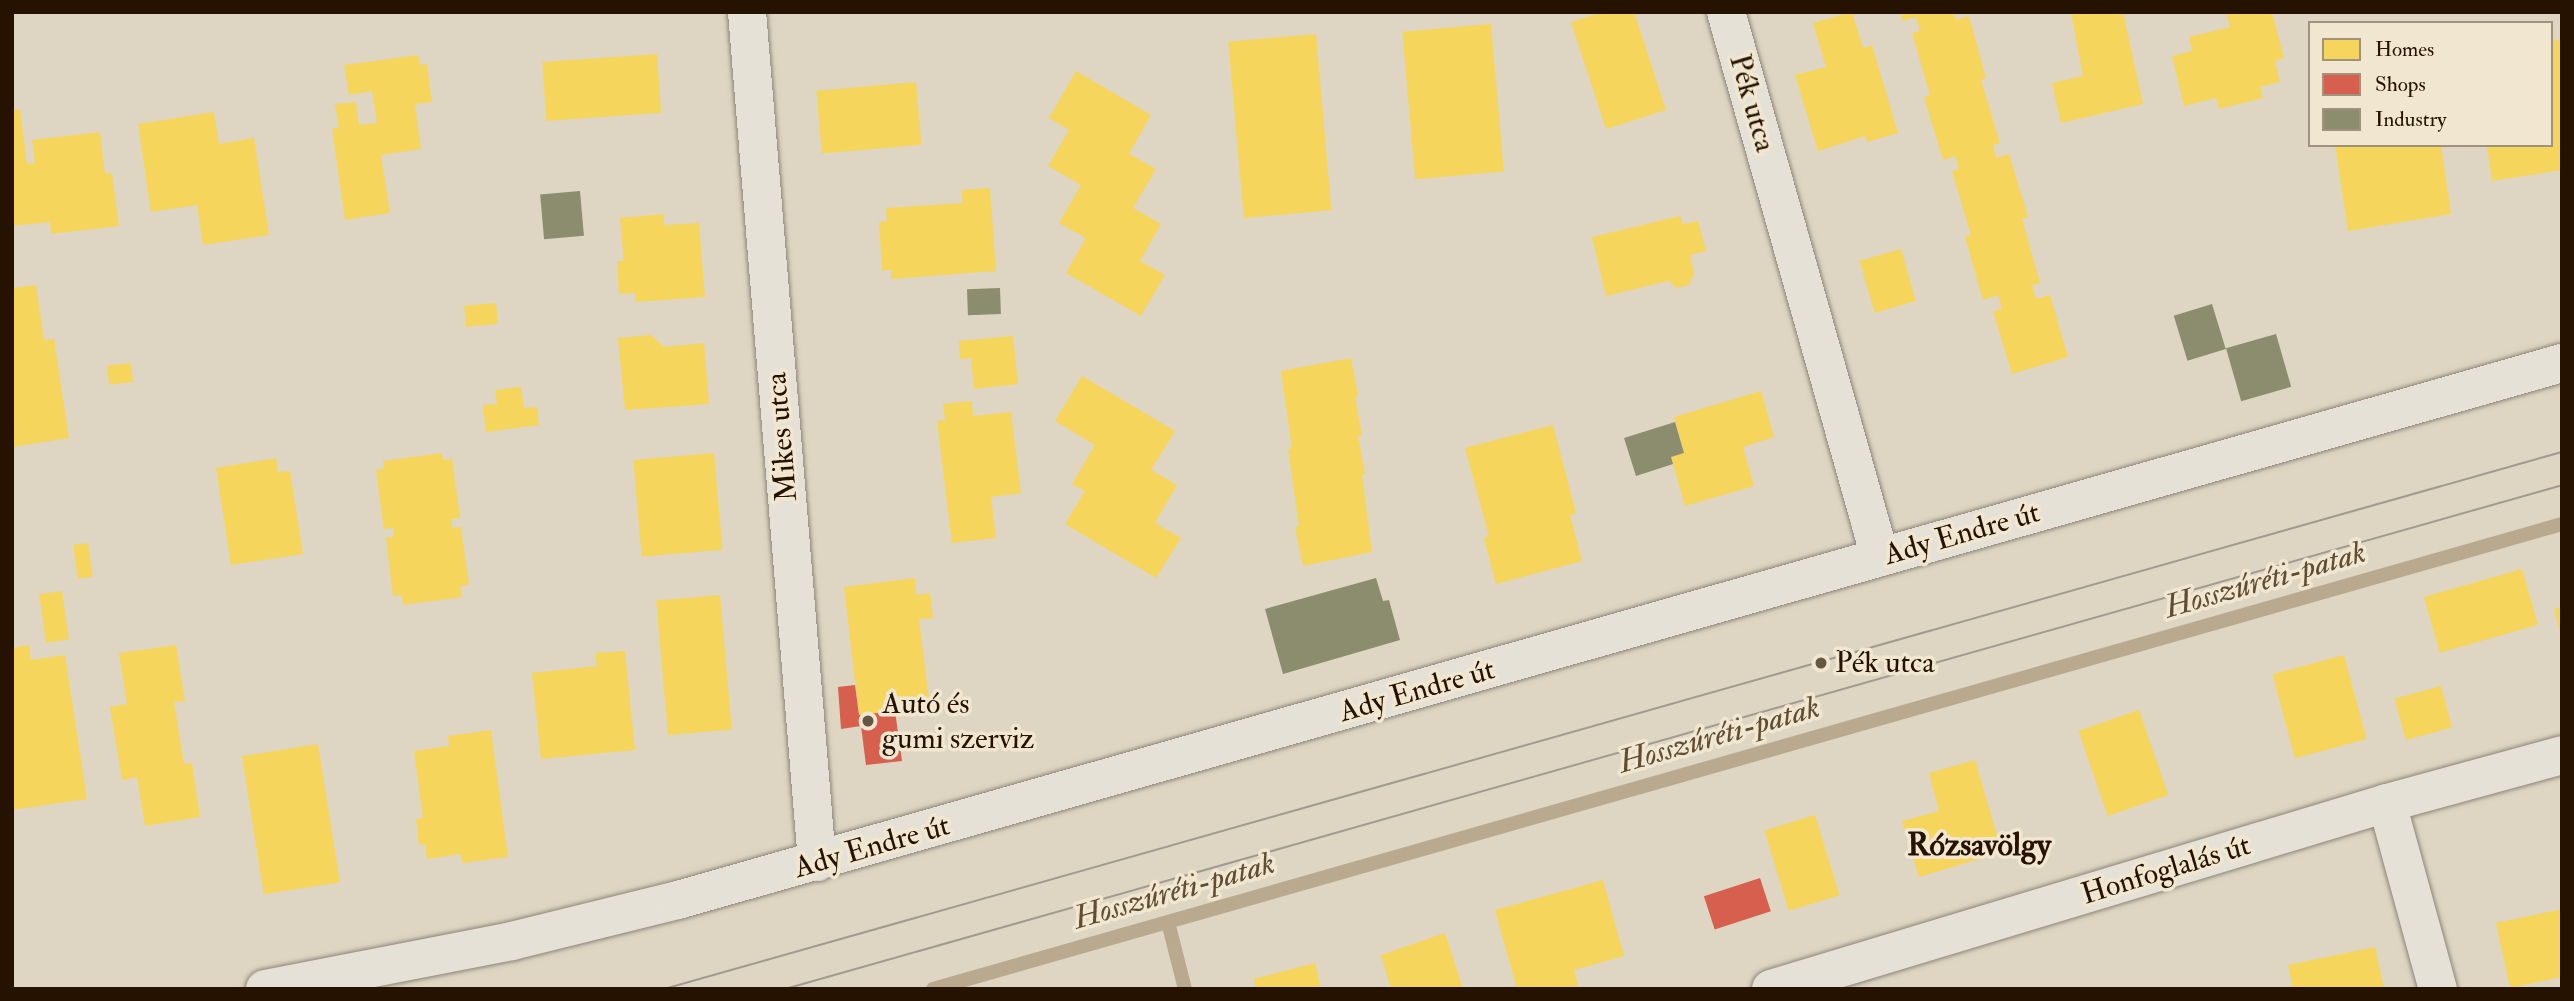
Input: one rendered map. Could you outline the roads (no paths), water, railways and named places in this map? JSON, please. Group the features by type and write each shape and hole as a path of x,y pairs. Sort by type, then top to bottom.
{"street":[{"name":"Mikes utca","path":"747,12 817,862"},
{"name":"Pék utca","path":"1726,12 1880,557"},
{"name":"Ady Endre út","path":"265,989 512,941 678,901 2562,363"},
{"name":"Honfoglalás út","path":"1771,989 2387,803 2562,755"},
{"path":"2387,803 2438,989"}],"waterway":[{"name":"Hosszúréti-patak","path":"933,989 2562,524"},
{"path":"1168,922 1185,989"}],"tram line":[{"path":"664,989 2562,452"},
{"path":"785,989 2562,485"}],"place":[{"name":"Pék utca","path":"1821,663"},
{"name":"Autó és gumi szerviz","path":"868,721"}],"district":[{"name":"Rózsavölgy","path":"1979,845"}]}
